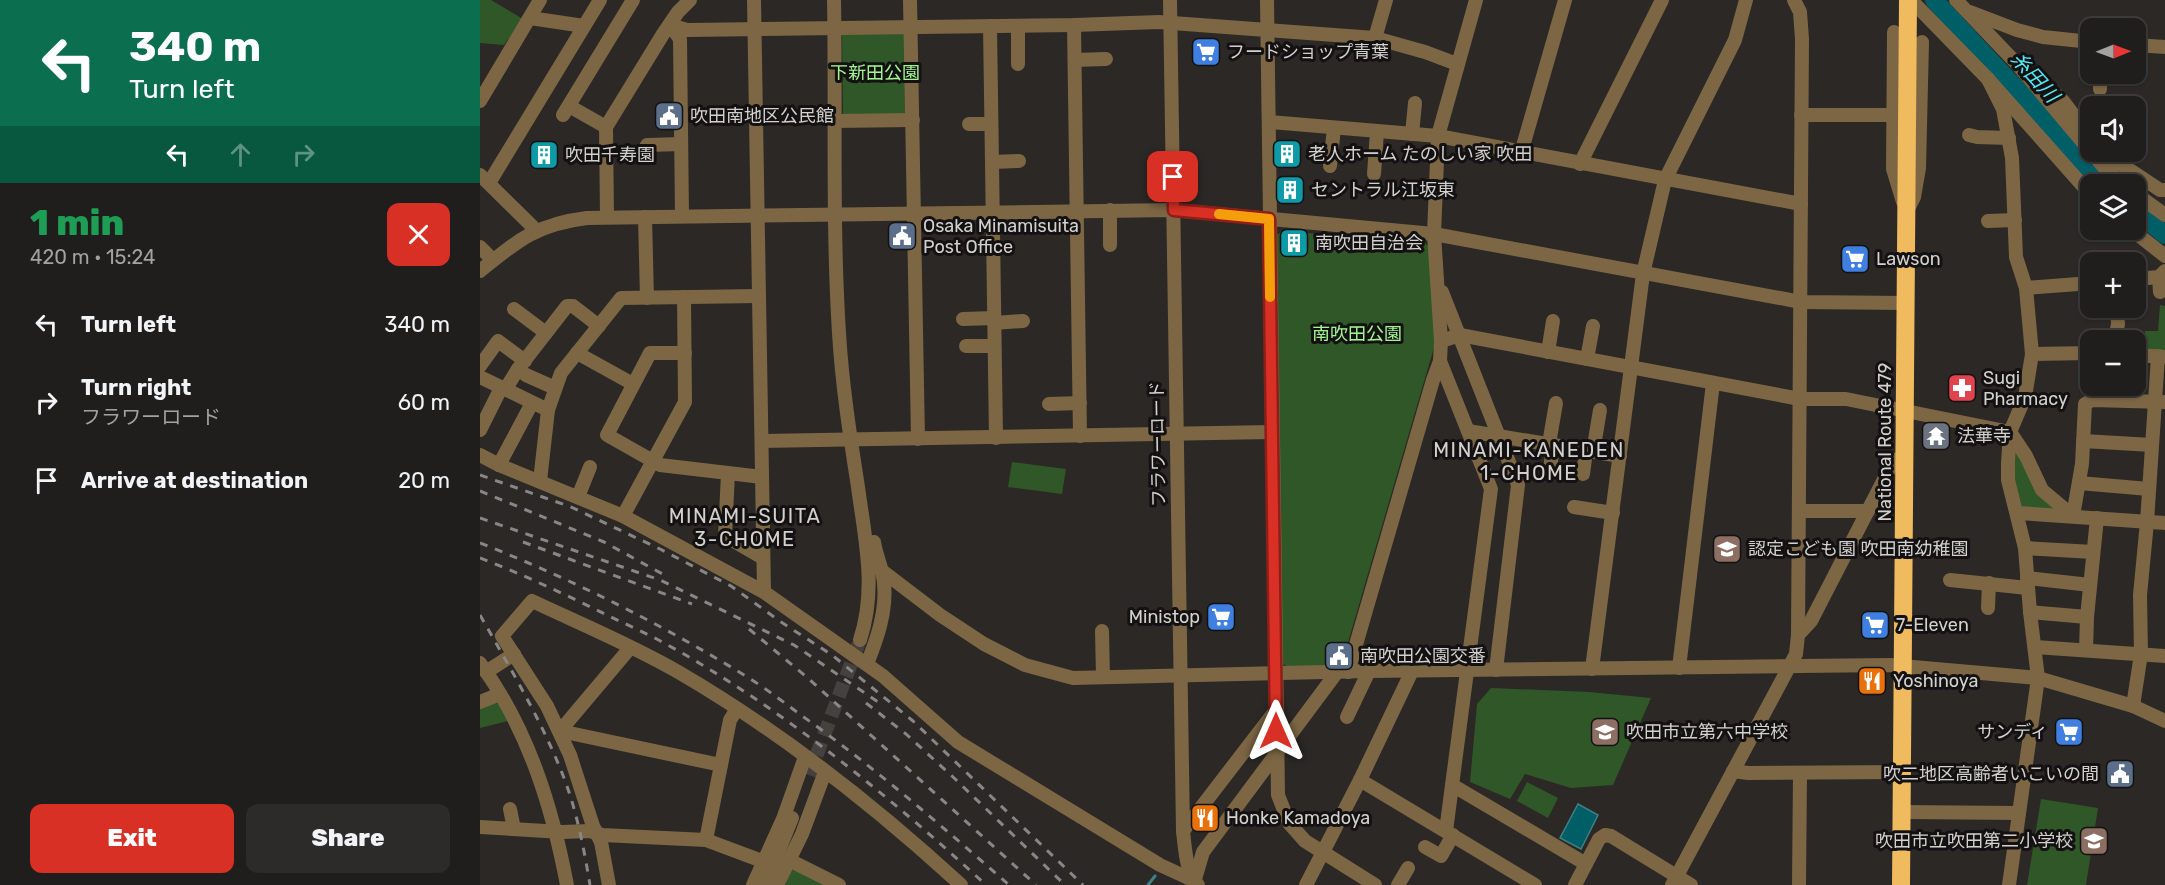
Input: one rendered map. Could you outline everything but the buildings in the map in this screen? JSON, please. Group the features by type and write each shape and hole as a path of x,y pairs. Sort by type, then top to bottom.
{"highway":[{"name":"National Route 479","path":"1901,885 1906,458 1906,213 1910,0"}],"street":[{"path":"480,101 540,0"},
{"path":"536,230 484,179 600,0"},
{"path":"606,127 566,111 633,0"},
{"path":"754,0 764,592"},
{"path":"834,0 835,213 839,334 870,578 868,608 860,640"},
{"path":"910,0 918,439"},
{"name":"フラワーロード","path":"1170,0 1183,831 1187,856 1197,883"},
{"path":"1267,0 1278,795 1289,823 1305,841 1375,885"},
{"path":"1375,38 1386,0"},
{"path":"480,455 623,516 764,592 867,664 958,742 1160,865 1197,883 1201,855 1276,752 1343,672 1440,361 1441,340 1434,234 1438,136 1476,0"},
{"path":"1521,153 1565,0"},
{"path":"1580,164 1662,0"},
{"path":"1592,669 1643,274 1665,180 1736,40 1746,0"},
{"path":"1794,0 1800,12 1802,39"},
{"path":"1675,881 1796,654 1804,0"},
{"path":"1910,0 1988,79 2080,183"},
{"path":"607,217 606,127 670,25 688,1"},
{"path":"1961,5 2017,30 2080,41"},
{"path":"1961,5 2017,64 2113,174"},
{"path":"530,18 584,26"},
{"path":"670,25 687,30 834,26 1171,23 1375,38 1457,64"},
{"path":"670,25 680,39 682,216"},
{"path":"1074,25 1080,436"},
{"path":"990,26 996,438"},
{"path":"1018,26 1018,64"},
{"path":"1894,32 1893,169 1906,213"},
{"path":"1906,213 1914,197 1919,168 1922,42"},
{"path":"2146,46 2165,47"},
{"path":"1075,60 1106,59"},
{"path":"2017,64 2031,70 2063,101 2080,123"},
{"path":"1988,79 2003,109 2009,138 2012,158 2016,257 2026,288 2032,354 2025,397 2010,432 2008,480 2025,548 2038,678 2010,885"},
{"path":"2100,84 2100,89"},
{"path":"1412,134 1415,103"},
{"path":"1801,115 1893,115"},
{"path":"835,121 913,120"},
{"path":"1269,122 1438,136 1801,204"},
{"path":"969,124 991,123"},
{"path":"1330,166 1334,128"},
{"path":"1374,174 1377,132"},
{"path":"1970,135 2009,138"},
{"path":"647,145 681,144"},
{"path":"992,162 1019,161"},
{"path":"2118,162 2160,190 2165,190"},
{"path":"2146,201 2165,215"},
{"path":"1110,210 1110,245"},
{"path":"480,271 509,247 536,230 572,220 607,217 835,213 1174,210 1434,234 1801,302 1906,303"},
{"path":"645,217 647,298"},
{"path":"1988,221 2015,220"},
{"path":"2145,240 2165,256"},
{"path":"480,247 493,260"},
{"path":"2146,277 2162,274 2160,292"},
{"path":"1438,282 1518,485 1496,670"},
{"path":"2026,288 2080,284"},
{"path":"540,481 548,410 561,373 621,298 759,296"},
{"path":"623,516 686,402 684,297"},
{"path":"480,430 503,389 567,306 573,306 599,326"},
{"path":"514,309 546,333"},
{"path":"963,318 1023,321"},
{"path":"1548,352 1553,321"},
{"path":"1587,359 1593,326"},
{"path":"1441,340 1460,335 1800,399 1846,399 2010,432 2026,456 2042,490 2073,516"},
{"path":"480,366 498,341 522,365 526,375 555,388"},
{"path":"966,346 994,346"},
{"path":"577,353 633,384"},
{"path":"685,353 650,353 607,435 660,465 762,477"},
{"path":"2032,354 2080,353"},
{"path":"2133,706 2141,654 2140,595 2152,445 2160,401 2161,357 2146,356"},
{"path":"1425,847 1441,856 1449,833 1452,785 1491,489 1440,361"},
{"path":"480,377 548,410"},
{"path":"1679,668 1713,383"},
{"path":"2073,516 2079,483 2085,404 2092,400 2160,401"},
{"path":"500,465 532,403"},
{"path":"1049,404 1080,403"},
{"path":"1550,472 1556,403"},
{"path":"1583,474 1600,410"},
{"path":"1468,431 1620,456"},
{"path":"762,441 1272,432"},
{"path":"851,440 862,453 876,556 881,570 884,594 879,628 867,664"},
{"path":"845,649 852,635 859,609 861,583 845,454 851,440"},
{"path":"2083,441 2152,445"},
{"path":"1798,635 1811,621 1894,460 1906,458"},
{"path":"578,497 590,467"},
{"path":"728,473 725,536 763,558"},
{"path":"2079,483 2149,489"},
{"path":"1574,507 1613,513"},
{"path":"1799,511 1868,511"},
{"path":"2018,513 2165,523"},
{"path":"2086,650 2097,518"},
{"path":"2025,548 2093,552"},
{"path":"881,570 984,645 1025,665 1073,678 1369,671 1904,666 2038,678 2133,706 2165,721"},
{"path":"1950,580 2090,585"},
{"path":"1988,608 1989,583"},
{"path":"609,885 601,842 570,754 547,706 502,636 532,601 679,672 737,709 805,757 892,825 953,883"},
{"path":"2030,612 2087,617"},
{"path":"1102,631 1103,677"},
{"path":"2035,647 2165,656"},
{"path":"560,731 630,648"},
{"path":"514,654 483,668 500,694 536,765 555,831 567,885"},
{"path":"1347,717 1369,671"},
{"path":"1306,885 1412,671"},
{"path":"480,702 500,694"},
{"path":"706,840 730,720 737,709"},
{"path":"1183,831 1276,710"},
{"path":"560,731 720,765"},
{"path":"753,885 783,819 805,757"},
{"path":"1733,771 1903,772"},
{"path":"777,885 802,834 825,772"},
{"path":"1799,885 1800,773"},
{"path":"765,885 808,774"},
{"path":"1360,780 1535,885"},
{"path":"1452,785 1586,864"},
{"path":"510,809 514,829"},
{"path":"1902,812 2019,813"},
{"path":"480,828 596,832 602,835 706,840 762,861"},
{"path":"1575,885 1599,839 1611,836 1675,881 1692,885"},
{"path":"789,860 839,885"},
{"path":"1398,885 1408,868"}],"green space":[{"path":"480,0 491,0 523,19 511,41 508,39 504,45 480,43"},
{"name":"下新田公園","path":"902,30 908,34 908,112 905,117 846,117 843,114 842,34"},
{"name":"南吹田公園","path":"1282,231 1424,242 1429,247 1435,344 1342,663 1338,666 1286,666 1282,663 1277,235"},
{"path":"2160,305 2165,306 2165,354 2146,352 2146,331 2158,331"},
{"path":"2016,447 2059,510 2022,507 2014,480"},
{"path":"1012,462 1066,469 1062,494 1008,487"},
{"path":"1491,688 1589,692 1651,698 1613,785 1571,788 1525,774 1510,799 1470,782 1477,704"},
{"path":"493,702 499,704 508,721 480,728 480,708"},
{"path":"1527,782 1558,798 1548,818 1517,801"},
{"path":"2041,799 2098,808 2086,885 2027,885"},
{"path":"795,868 829,885 785,885 790,871"}],"water":[{"path":"1578,804 1598,815 1581,849 1560,838"}],"waterway":[{"name":"糸田川","path":"1934,0 2093,174"},
{"name":"糸田川","path":"2146,219 2165,235"},
{"path":"1148,885 1155,876"}],"tunnel":[{"path":"809,775 860,640"}],"railway":[{"path":"480,475 571,507 731,586 832,655 913,721 1083,885"},
{"path":"480,491 604,542 668,577"},
{"path":"480,518 660,580 794,645 881,704"},
{"path":"523,542 692,604"},
{"path":"480,543 618,604 749,678 838,742 937,822 1009,885"},
{"path":"480,558 543,584 651,636 751,696 793,725 873,787 986,885"},
{"path":"480,615 536,715 564,778 580,831 590,885"},
{"path":"749,629 809,679 1036,885"},
{"path":"866,703 906,734 1065,885"}],"slow traffic":[{"path":"1219,214 1269,219 1270,297"}],"place":[{"name":"フードショップ青葉","path":"1206,52"},
{"name":"吹田南地区公民館","path":"669,116"},
{"name":"老人ホーム たのしい家 吹田","path":"1287,154"},
{"name":"吹田千寿園","path":"544,155"},
{"name":"セントラル江坂東","path":"1290,190"},
{"name":"Osaka Minamisuita Post Office","path":"902,236"},
{"name":"南吹田自治会","path":"1294,243"},
{"name":"Lawson","path":"1855,259"},
{"name":"Sugi Pharmacy","path":"1962,388"},
{"name":"法華寺","path":"1936,436"},
{"name":"認定こども園 吹田南幼稚園","path":"1727,549"},
{"name":"Ministop","path":"1221,617"},
{"name":"7-Eleven","path":"1875,625"},
{"name":"南吹田公園交番","path":"1339,656"},
{"name":"Yoshinoya","path":"1872,681"},
{"name":"吹田市立第六中学校","path":"1605,732"},
{"name":"サンディ","path":"2069,732"},
{"name":"吹二地区高齢者いこいの間","path":"2120,774"},
{"name":"Honke Kamadoya","path":"1205,818"},
{"name":"吹田市立吹田第二小学校","path":"2094,841"}],"district":[{"name":"MINAMI-KANEDEN 1-CHOME","path":"1529,462"},
{"name":"MINAMI-SUITA 3-CHOME","path":"745,528"}],"route":[{"path":"1173,177 1174,210 1269,219 1276,731"}]}
